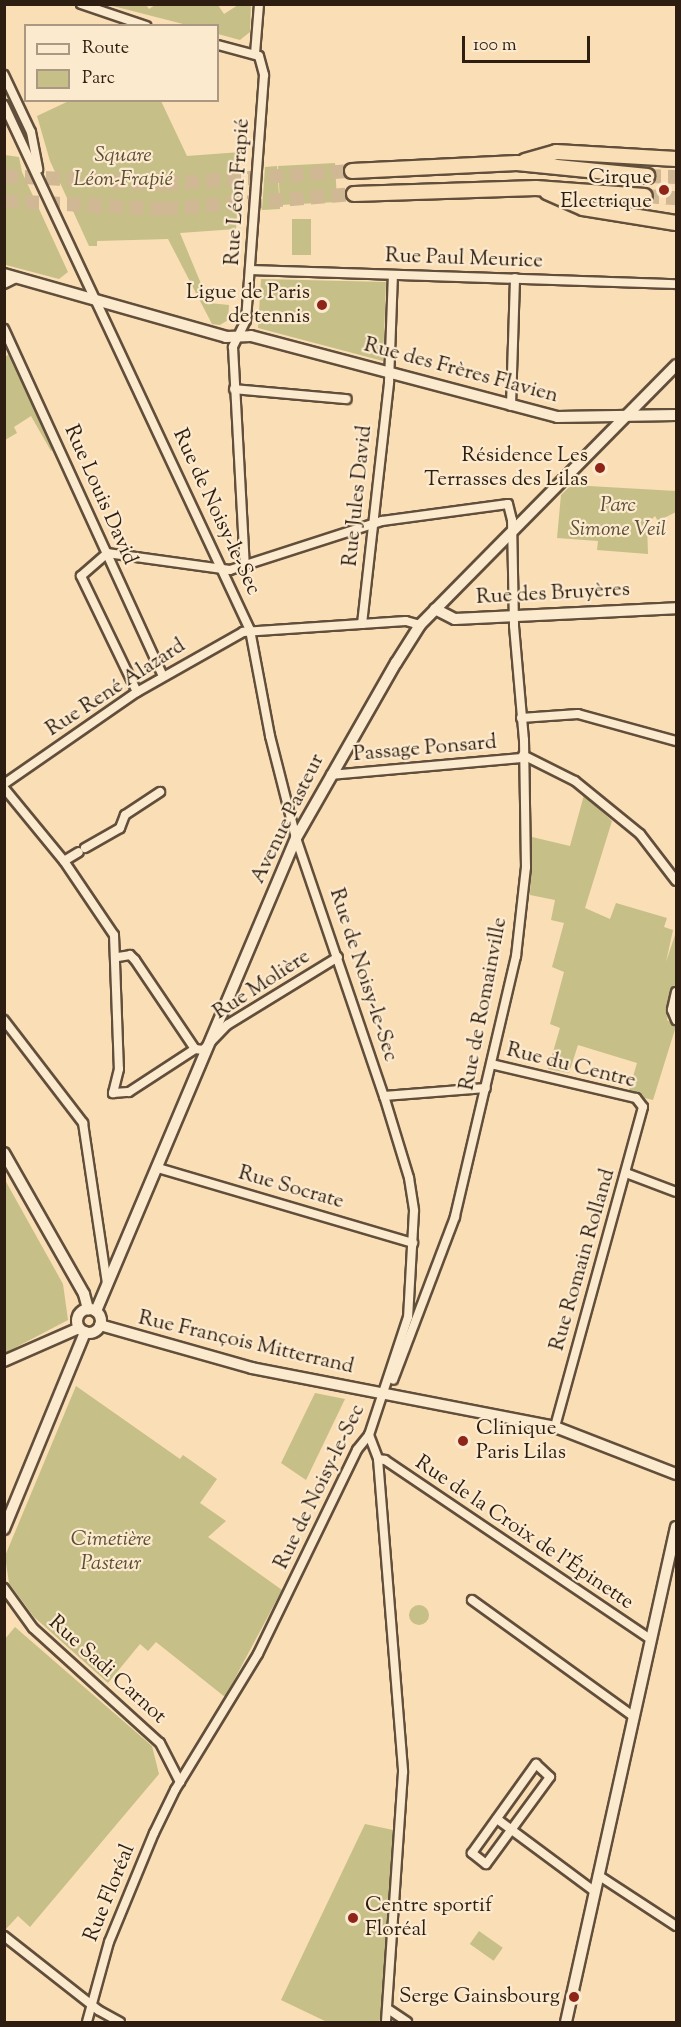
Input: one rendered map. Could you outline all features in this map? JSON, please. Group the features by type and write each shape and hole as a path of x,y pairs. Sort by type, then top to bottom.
{"highway":[{"path":"517,163 556,152 676,159"},
{"path":"352,171 517,163 647,176"},
{"path":"354,194 536,188 645,196"},
{"path":"536,188 583,208 676,223"}],"street":[{"path":"81,4 140,24"},
{"path":"219,45 255,54 259,4"},
{"name":"Rue Léon Frapié","path":"245,566 233,347 246,320 250,270 264,75 263,62 255,54"},
{"name":"Rue de Noisy-le-Sec","path":"4,75 31,132 39,174"},
{"name":"Rue de Noisy-le-Sec","path":"4,105 39,174 250,630 270,736 296,838 339,957 409,1178 413,1243 410,1303 384,1394 369,1435 357,1450 258,1654 180,1782"},
{"name":"Rue Paul Meurice","path":"250,270 676,284"},
{"name":"Rue des Frères Flavien","path":"4,274 226,337 240,335 557,417 676,415"},
{"name":"Rue Jules David","path":"362,624 390,372 393,275"},
{"path":"4,284 16,278"},
{"path":"510,406 515,278"},
{"name":"Rue Louis David","path":"4,329 162,676"},
{"name":"Avenue Pasteur","path":"82,1330 77,1317 92,1310 107,1287 158,1168 199,1050 296,838 330,775 420,625 676,365"},
{"path":"234,389 347,399"},
{"name":"Rue de Romainville","path":"373,524 508,504 512,532 514,616 523,757 525,881 515,963 455,1217 384,1394"},
{"path":"137,692 81,576 107,554 223,570 245,566 373,524"},
{"name":"Rue des Bruyères","path":"435,609 448,619 676,608"},
{"path":"250,630 406,621 420,625"},
{"name":"Rue René Alazard","path":"4,786 162,676 250,630"},
{"path":"521,718 578,714 676,741"},
{"path":"523,757 575,781 640,834 676,881"},
{"name":"Passage Ponsard","path":"330,775 523,757"},
{"path":"4,786 64,861 114,935 118,957 130,955 135,960 199,1050"},
{"path":"64,861 120,828 125,815 160,792"},
{"name":"Rue Molière","path":"118,957 119,1069 113,1093 129,1092 199,1050 227,1025 339,957"},
{"path":"674,1018 676,992"},
{"path":"4,1020 83,1123 107,1287"},
{"name":"Rue du Centre","path":"491,1064 636,1098 642,1103"},
{"path":"384,1096 486,1088"},
{"name":"Rue Romain Rolland","path":"555,1427 643,1112 642,1103"},
{"path":"4,1153 100,1325 92,1332 82,1330 4,1361"},
{"name":"Rue Socrate","path":"158,1168 413,1243"},
{"path":"626,1173 676,1192"},
{"path":"410,1303 415,1309 421,1306"},
{"name":"Rue François Mitterrand","path":"100,1325 252,1368 555,1427 676,1474"},
{"path":"4,1529 82,1330"},
{"path":"369,1435 378,1459 403,1772 386,2022"},
{"name":"Rue de la Croix de l'Épinette","path":"378,1459 385,1460 650,1639"},
{"path":"566,2022 676,1527"},
{"name":"Rue Sadi Carnot","path":"4,1588 33,1628 160,1743 180,1782"},
{"path":"472,1600 634,1717"},
{"path":"536,1764 548,1773 550,1777 486,1864 472,1853 497,1819 536,1764"},
{"name":"Rue Floréal","path":"87,2022 115,1925 180,1782"},
{"path":"497,1819 594,1891"},
{"path":"598,1875 676,1926"},
{"path":"4,1936 91,2004 120,2022"},
{"path":"388,2009 407,2022"}],"green space":[{"path":"109,5 146,5 149,9 155,5 218,5 224,14 238,5 251,5 250,32 240,40 219,34 219,24 183,24"},
{"name":"Square Léon-Frapié","path":"67,102 161,102 187,156 241,152 236,229 180,233 209,303 229,305 228,320 220,325 212,324 168,239 97,241 97,246 89,246 50,161 37,116"},
{"path":"5,155 19,157 22,172 68,272 59,279 6,265"},
{"path":"335,163 337,202 280,205 278,166"},
{"path":"277,166 280,209 262,210 265,167"},
{"path":"292,219 311,219 311,255 292,255"},
{"name":"Ligue de Paris de tennis","path":"261,279 386,282 383,361 258,328"},
{"path":"11,353 54,449 51,451 31,416 14,427 17,433 5,440 5,357"},
{"name":"Parc Simone Veil","path":"571,485 676,491 676,512 658,521 655,516 647,524 648,554 597,550 598,541 557,538 561,495"},
{"path":"584,795 612,821 585,908 610,919 616,903 667,918 664,927 673,930 666,962 676,932 676,986 667,1020 676,1026 653,1100 628,1094 637,1063 578,1045 569,1073 548,1069 560,1028 550,1024 564,972 552,967 564,923 551,920 555,900 530,895 532,837 570,846"},
{"path":"5,1180 63,1284 68,1320 5,1353"},
{"name":"Cimetière Pasteur","path":"76,1386 180,1459 183,1455 217,1479 200,1503 226,1521 208,1537 282,1590 225,1697 156,1642 148,1651 140,1644 108,1683 34,1617 9,1583 5,1556"},
{"path":"315,1393 345,1399 306,1480 281,1463"},
{"path":"419,1605 426,1608 429,1615 426,1622 419,1625 412,1622 409,1615 412,1608"},
{"path":"15,1627 152,1746 159,1774 30,1927 18,1916 6,1929 4,1640"},
{"name":"Centre sportif Floréal","path":"365,1824 393,1830 381,2016 379,2022 327,2022 281,2000"},
{"path":"479,1931 503,1948 494,1961 470,1944"}],"tunnel":[{"path":"4,176 164,184 352,171"},
{"path":"647,176 676,177"},
{"path":"4,201 164,209 354,194"},
{"path":"645,196 676,198"}],"place":[{"name":"Cirque Electrique","path":"664,190"},
{"name":"Ligue de Paris de tennis","path":"322,305"},
{"name":"Résidence Les Terrasses des Lilas","path":"600,468"},
{"name":"Clinique Paris Lilas","path":"463,1441"},
{"name":"Centre sportif Floréal","path":"353,1918"},
{"name":"Serge Gainsbourg","path":"574,1997"}]}
